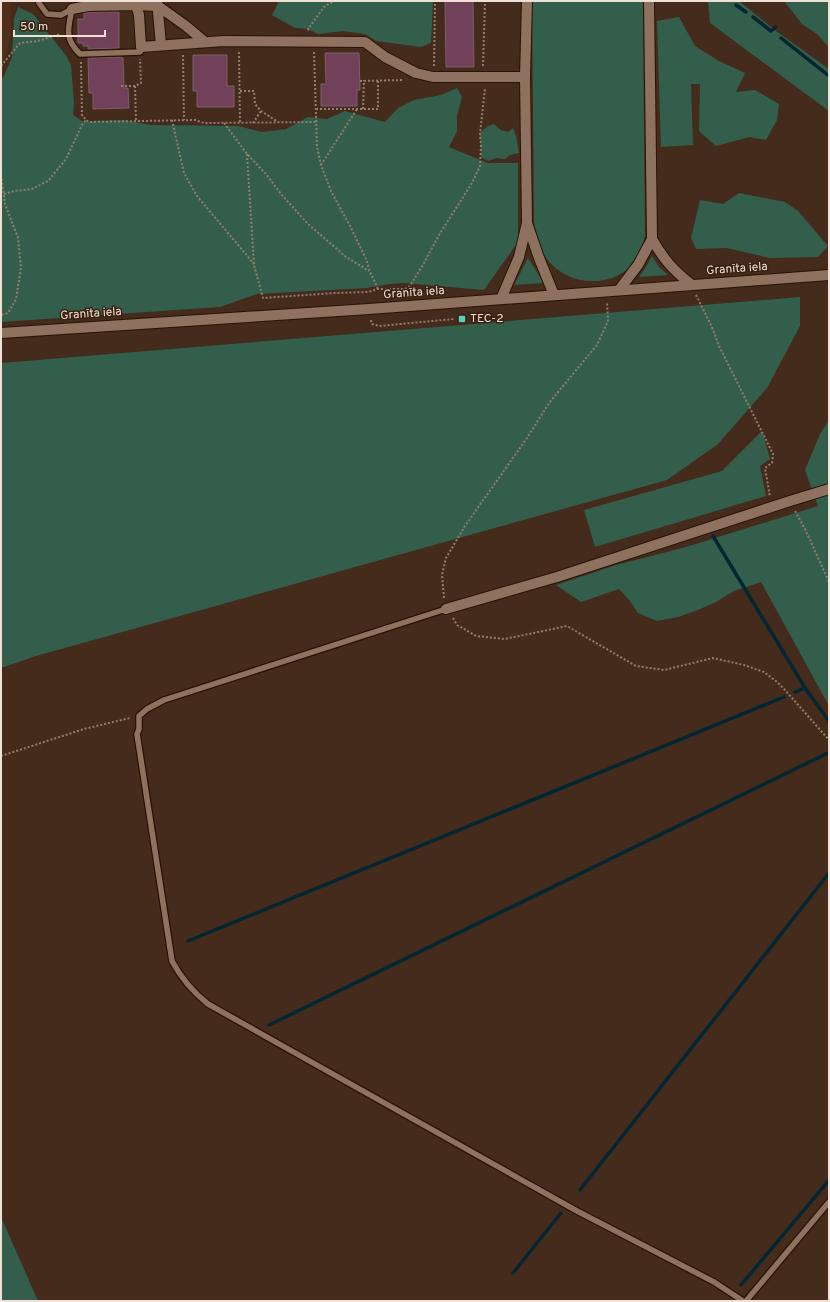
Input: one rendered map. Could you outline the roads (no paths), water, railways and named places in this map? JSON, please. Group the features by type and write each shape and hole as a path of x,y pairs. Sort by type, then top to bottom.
{"street":[{"path":"501,299 519,257 527,223 527,1"},
{"path":"619,290 638,265 652,239 649,1"},
{"path":"72,9 88,6 158,3 205,42"},
{"path":"158,3 161,45"},
{"path":"136,5 139,15 140,49 161,45 205,42 365,42 385,57 416,73 433,77 526,78"},
{"path":"527,223 554,295"},
{"path":"652,239 669,265 692,285"},
{"name":"Granīta iela","path":"1,333 369,309 829,276"},
{"path":"446,609 558,577 829,489"}],"lane":[{"path":"39,1 48,14 61,15 72,9"},
{"path":"72,9 68,31 72,45 80,54 140,49"},
{"path":"446,609 164,700 147,709 139,716 139,729 137,734 172,961 181,977 198,996 208,1004 577,1211 714,1282 745,1301 829,1202"}],"waterway":[{"path":"736,5 746,12"},
{"path":"753,17 771,31 776,27"},
{"path":"781,38 829,76"},
{"path":"713,536 805,688 829,721"},
{"path":"795,692 805,688"},
{"path":"188,941 784,697"},
{"path":"269,1025 828,753"},
{"path":"580,1190 829,873"},
{"path":"741,1285 829,1180"},
{"path":"513,1273 561,1213"}],"place":[{"name":"TEC-2","path":"462,319"}]}
